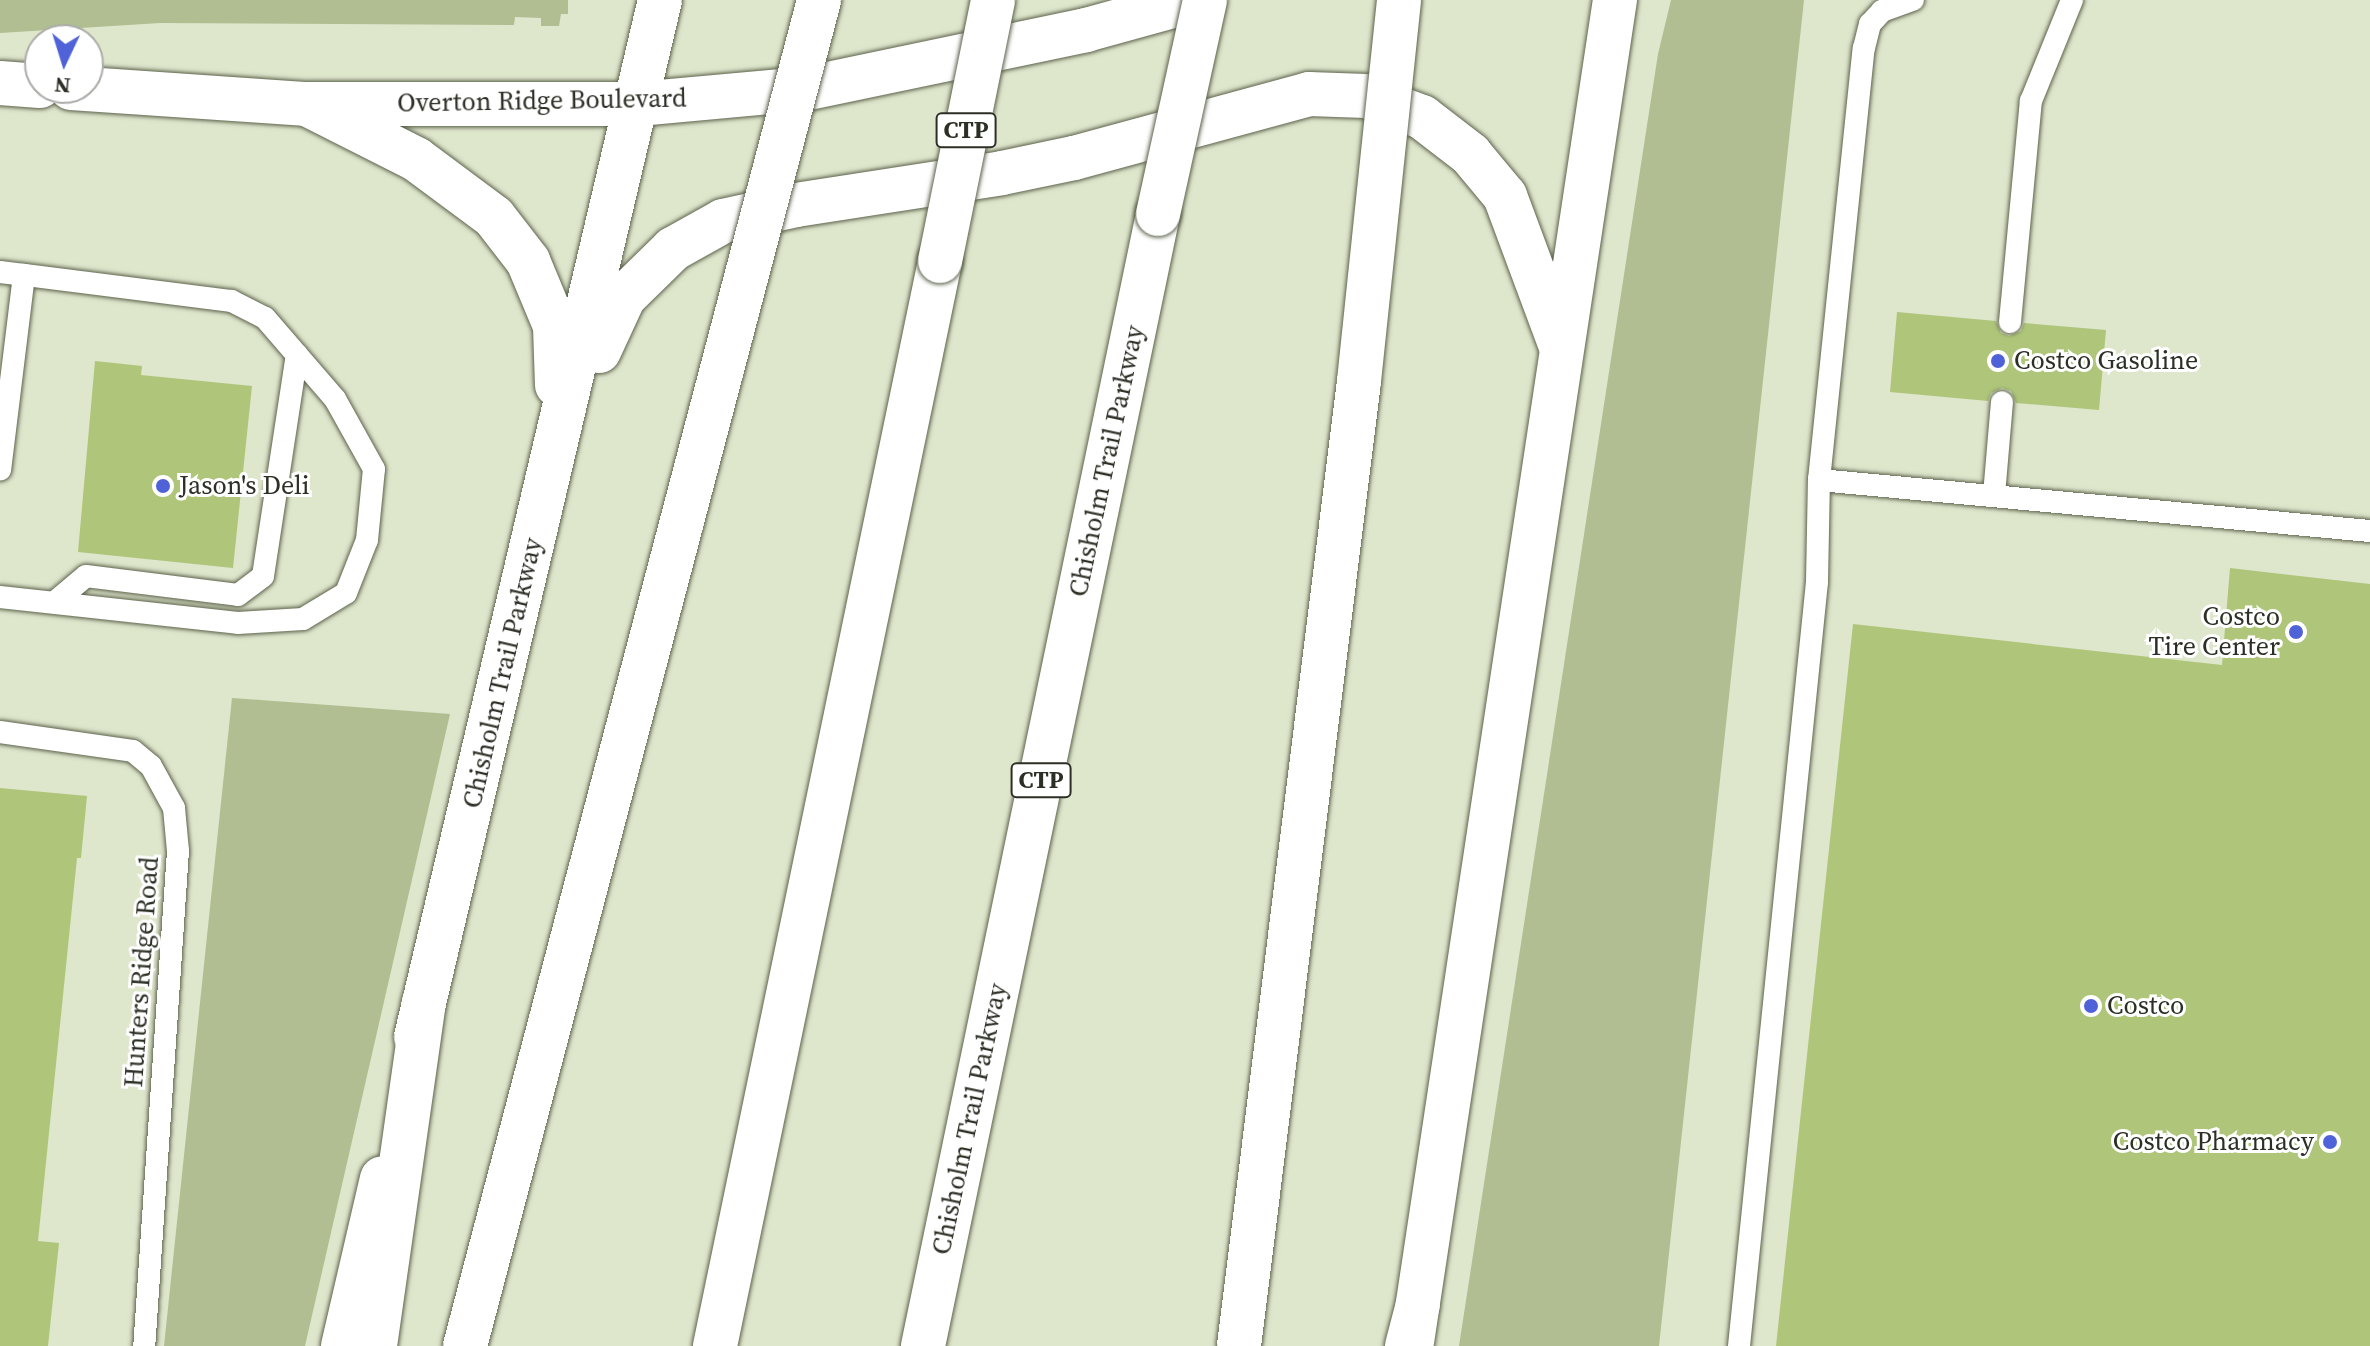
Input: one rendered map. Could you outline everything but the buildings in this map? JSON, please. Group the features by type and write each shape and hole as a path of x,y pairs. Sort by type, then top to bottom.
{"main road":[{"name":"Chisholm Trail Parkway","path":"343,1346 560,436 660,0"},
{"path":"465,1346 819,0"},
{"name":"CTP","path":"715,1346 993,0"},
{"name":"Overton Ridge Boulevard","path":"104,90 307,104 638,104 804,89 1086,30 1195,0"},
{"name":"Chisholm Trail Parkway","path":"923,1346 1205,0"},
{"path":"1239,1346 1359,381 1399,0"},
{"path":"1412,1332 1615,0"},
{"path":"0,83 24,85"},
{"path":"560,436 624,297 673,249 723,221 796,205 1074,158 1309,94 1366,96 1422,117 1470,154 1505,196 1561,346"},
{"path":"307,104 416,159 481,204 528,261 555,326 560,436"},
{"path":"375,1346 424,1001"}],"lane":[{"path":"1739,1346 1817,582 1819,480 1864,48 1870,24 1882,11 1913,0"},
{"path":"2010,322 2031,101 2072,0"},
{"path":"0,272 231,301 265,318 335,399 374,469 367,540 346,593 303,619 238,623 0,597"},
{"path":"0,470 24,275"},
{"path":"55,602 86,576 238,595 263,576 297,355"},
{"path":"1994,495 2002,402"},
{"path":"1819,480 2370,531"},
{"name":"Hunters Ridge Road","path":"0,732 133,751 151,766 174,808 178,851 144,1346"}],"green space":[{"path":"0,0 568,0 568,14 561,14 559,26 541,26 541,18 515,17 514,25 24,24 24,32 0,33"},
{"path":"1671,0 1804,0 1659,1346 1459,1346 1658,54"},
{"path":"232,698 450,714 305,1346 164,1346"}],"place":[{"name":"Costco Gasoline","path":"1998,361"},
{"name":"Jason's Deli","path":"163,486"},
{"name":"Costco Tire Center","path":"2296,632"},
{"name":"Costco","path":"2091,1006"},
{"name":"Costco Pharmacy","path":"2330,1142"}]}
